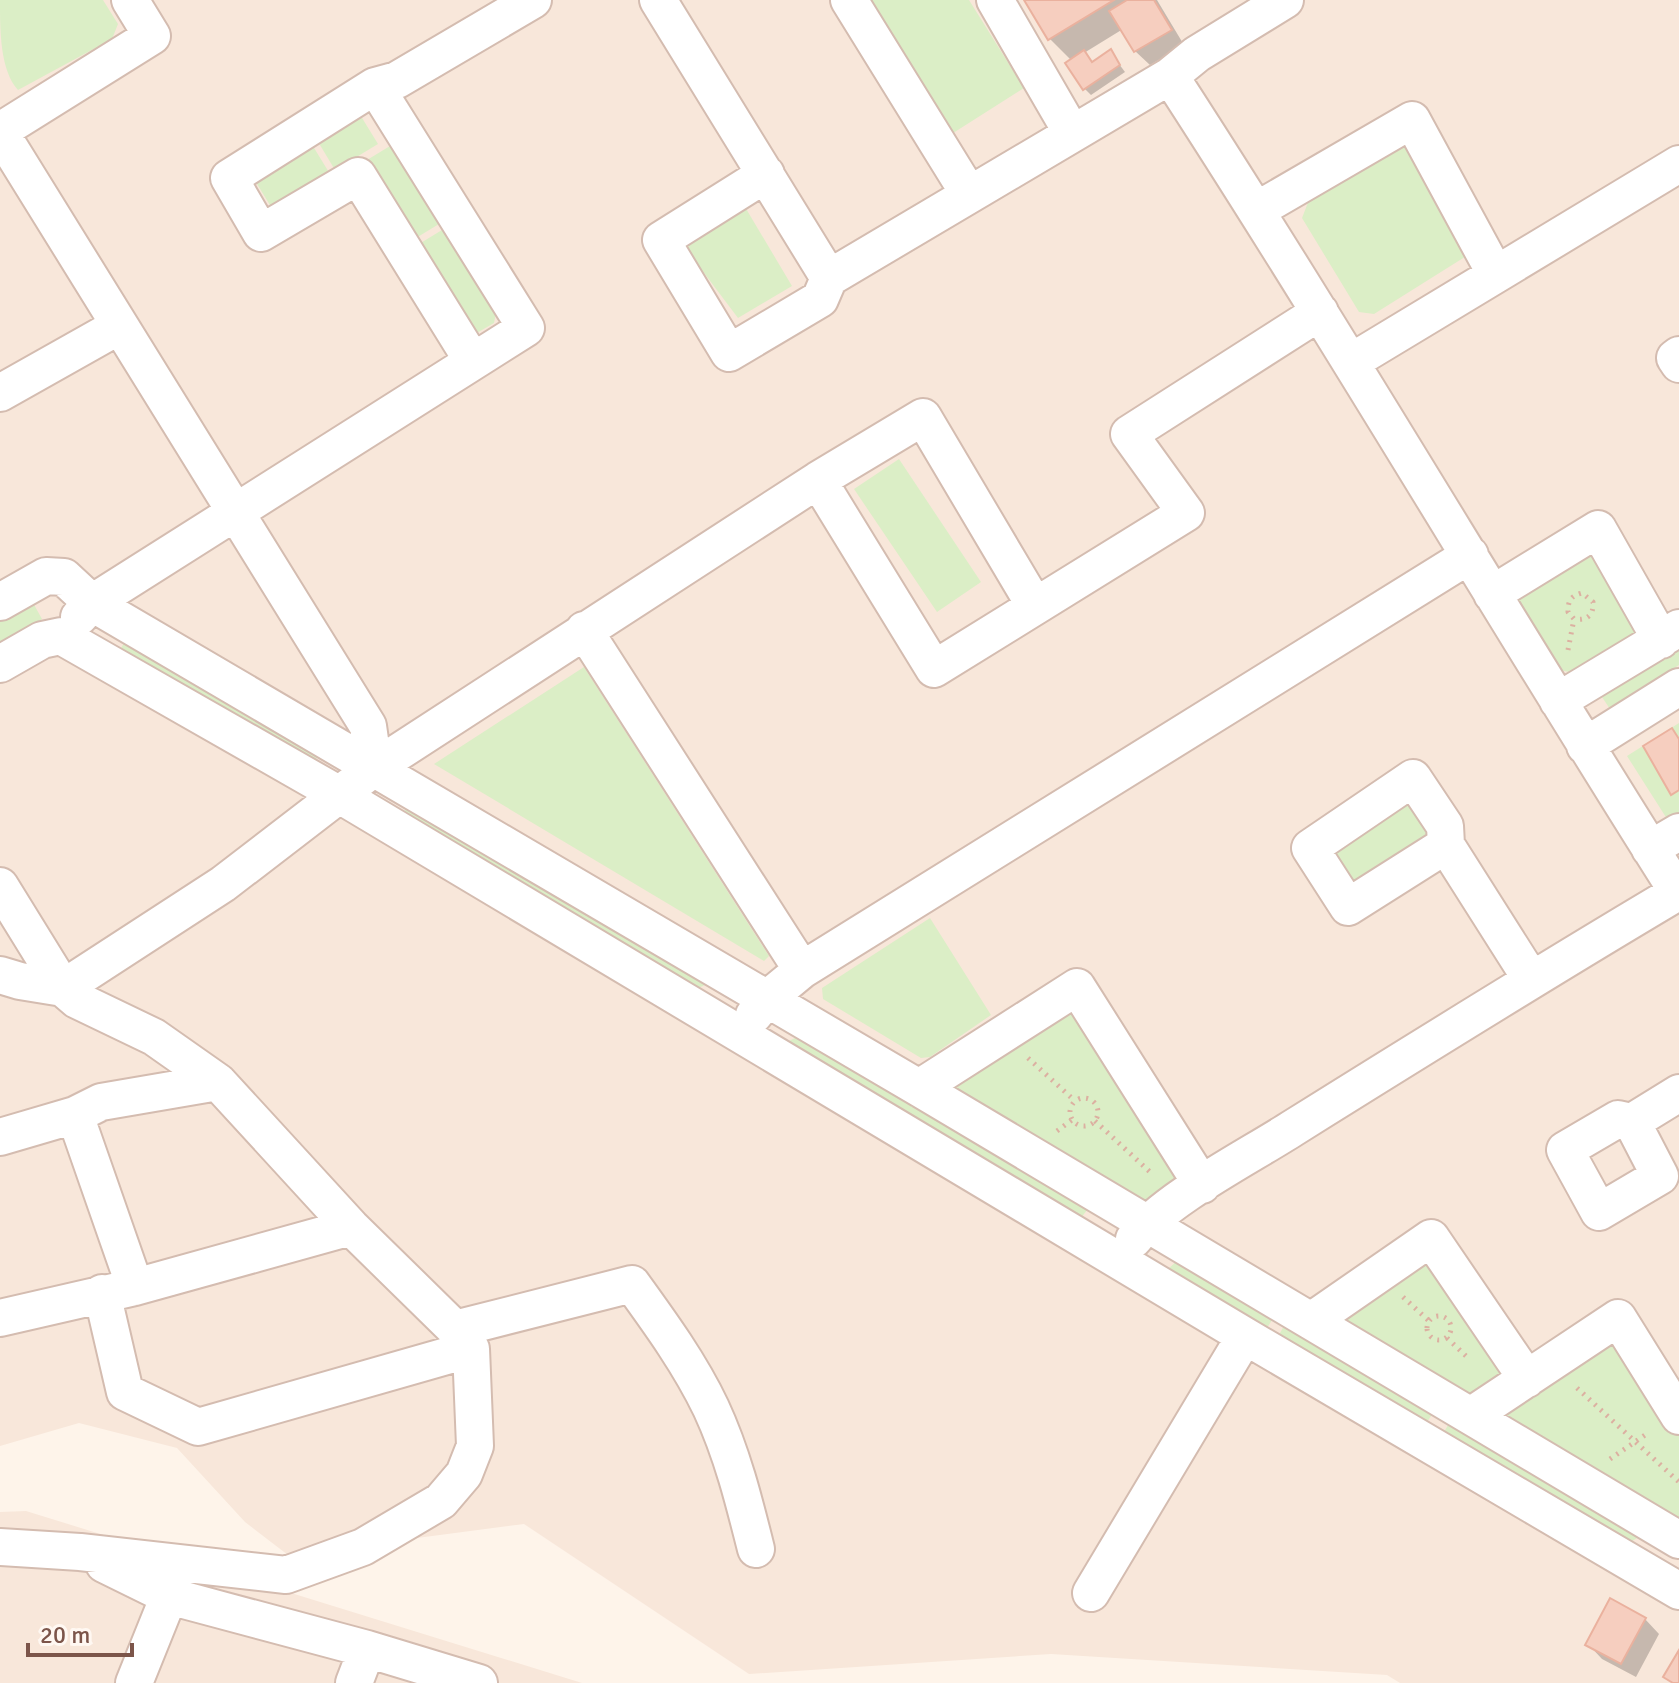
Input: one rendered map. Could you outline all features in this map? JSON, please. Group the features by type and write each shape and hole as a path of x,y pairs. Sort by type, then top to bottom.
{"street":[{"path":"130,0 152,36 0,131 368,726 374,768"},
{"path":"472,360 358,176 261,233 229,178 375,86 397,80 533,0"},
{"path":"658,0 829,278"},
{"path":"849,0 969,194"},
{"path":"995,0 1072,133"},
{"path":"766,174 661,240 729,353 820,299 829,278 1170,76 1197,54 1285,0"},
{"path":"1118,1260 1146,1224 1202,1185 1531,979 1678,893 1664,840 1585,746 1257,210 1170,76"},
{"path":"0,664 42,640 61,636 92,603 526,328 375,86"},
{"path":"1257,210 1412,120 1495,273"},
{"path":"1351,362 1679,164"},
{"path":"818,480 934,669 1186,513 1129,434 1320,312"},
{"path":"0,393 119,326"},
{"path":"1679,355 1675,358 1679,364"},
{"path":"0,975 63,988 223,884 374,768 818,480 923,417 1035,606"},
{"path":"1492,594 1598,529 1670,634 1558,701"},
{"path":"736,1034 767,999 802,970 1470,555"},
{"path":"0,602 46,576 64,577 92,603 919,1088 1679,1540"},
{"path":"584,630 802,970"},
{"path":"61,636 338,794 1245,1336 1674,1581"},
{"path":"1585,746 1679,687"},
{"path":"1446,845 1531,979"},
{"path":"0,886 63,988 77,1000 154,1037 218,1082 351,1227 463,1339 475,1446 464,1474 441,1501 363,1547 286,1575 80,1552 0,1547"},
{"path":"919,1088 1077,987 1202,1185"},
{"path":"0,1137 75,1115 101,1102 218,1082"},
{"path":"1632,1122 1679,1093"},
{"path":"75,1115 119,1290 125,1392 198,1427 632,1284 675,1343 711,1408 738,1477 756,1549"},
{"path":"0,1318 119,1290 351,1227"},
{"path":"1311,1321 1431,1238 1527,1379"},
{"path":"1472,1415 1618,1318 1668,1422"},
{"path":"1091,1593 1245,1336"},
{"path":"80,1552 169,1596 367,1649 479,1683"},
{"path":"134,1683 169,1596"},
{"path":"354,1683 367,1649"}],"path":[{"path":"1582,593 1593,602 1594,610 1590,617 1574,619 1568,612 1568,603 1573,595 1582,593"},
{"path":"1565,665 1574,619"},
{"path":"1023,1054 1075,1101"},
{"path":"1080,1097 1096,1103 1098,1115 1095,1121 1084,1127 1072,1120 1069,1111 1080,1097"},
{"path":"1095,1121 1151,1174"},
{"path":"1397,1292 1429,1321"},
{"path":"1436,1316 1444,1317 1450,1323 1451,1331 1447,1338 1432,1338 1426,1326 1429,1321 1436,1316"},
{"path":"1570,1381 1679,1482"},
{"path":"1599,1466 1668,1422"}],"shaded area":[{"path":"0,0 1679,0 1679,1683 1400,1683 1387,1675 1051,1654 749,1674 524,1524 288,1555 245,1522 177,1448 79,1423 0,1446"},
{"path":"26,1511 582,1683 0,1683 0,1512"}],"green space":[{"path":"0,0 103,0 118,24 112,39 18,90 4,61"},
{"path":"866,0 969,0 1024,88 950,135"},
{"path":"359,113 378,144 335,170 317,140"},
{"path":"1401,137 1468,255 1374,314 1359,312 1302,218 1314,187"},
{"path":"311,143 330,174 273,210 254,179"},
{"path":"390,146 439,224 416,238 367,160"},
{"path":"745,207 792,286 738,318 683,245"},
{"path":"442,230 496,313 494,323 475,334 419,244"},
{"path":"899,459 981,582 937,612 854,489"},
{"path":"1588,543 1639,635 1569,672 1560,670 1514,600"},
{"path":"32,601 42,619 0,644 0,620"},
{"path":"124,643 319,754 314,763 119,652"},
{"path":"1679,649 1679,665 1610,709 1602,697"},
{"path":"584,667 769,956 764,961 434,764"},
{"path":"1679,723 1679,816 1669,822 1627,756"},
{"path":"1405,792 1437,832 1355,894 1323,854"},
{"path":"409,805 712,982 698,988 402,814"},
{"path":"930,918 991,1015 930,1057 921,1058 823,999 822,988"},
{"path":"1069,1004 1185,1175 1143,1203 956,1091 956,1075"},
{"path":"799,1036 1090,1206 1081,1218 787,1042"},
{"path":"1424,1252 1504,1374 1471,1397 1346,1325 1345,1306"},
{"path":"1179,1259 1275,1315 1267,1328 1168,1269"},
{"path":"1286,1322 1435,1410 1427,1422 1279,1335"},
{"path":"1618,1338 1679,1434 1679,1519 1505,1414"},
{"path":"1451,1420 1642,1535 1629,1543 1444,1432"}],"building":[{"path":"1024,0 1114,0 1048,40"},
{"path":"1127,0 1154,0 1172,30 1134,52 1109,11"},
{"path":"1111,49 1120,65 1083,90 1065,63 1084,50 1092,62"},
{"path":"1672,728 1679,739 1679,790 1671,795 1643,746"},
{"path":"1610,1598 1646,1618 1621,1664 1585,1645"},
{"path":"1679,1650 1679,1683 1673,1683 1663,1677"}]}
